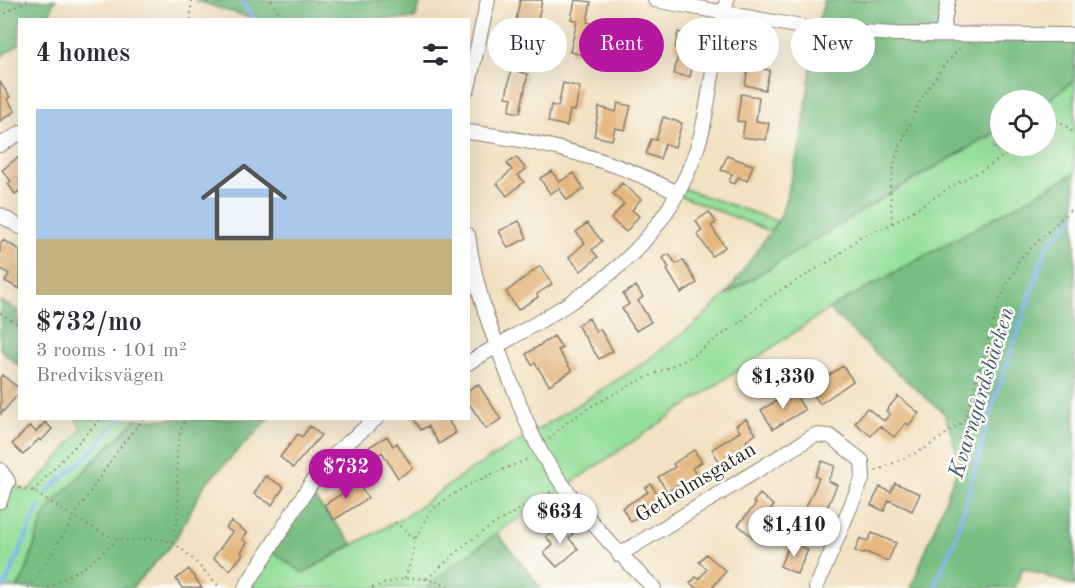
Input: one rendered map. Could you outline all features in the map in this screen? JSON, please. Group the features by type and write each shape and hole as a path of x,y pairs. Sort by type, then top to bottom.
{"street":[{"path":"470,80 489,0"},
{"path":"655,0 725,6 812,29 895,34 1075,35"},
{"path":"942,34 948,0"},
{"path":"470,362 607,278 654,231 688,172 700,137 725,6"},
{"path":"470,132 525,140 584,155 623,168 677,193"},
{"path":"0,145 18,134"},
{"path":"0,215 18,226"},
{"path":"470,246 480,299 496,346 539,448 562,484 619,555 654,588"},
{"path":"245,588 315,477 346,444 374,420"},
{"name":"Getholmsgatan","path":"619,555 815,435 830,436 862,461 863,477"},
{"path":"0,501 4,475"},
{"path":"816,588 863,477"}],"path":[{"path":"0,16 28,0"},
{"path":"190,18 191,0"},
{"path":"271,0 282,18"},
{"path":"892,224 890,185 896,156 921,99 942,68 964,43"},
{"path":"1056,121 1069,128 1075,135"},
{"path":"405,578 416,539 430,511 445,500 474,482 530,459 565,424 593,405 691,357 740,322 768,298 836,257 860,237 892,224 1004,156"},
{"path":"863,477 926,448 964,422 1000,299 1020,259 1075,205"},
{"path":"0,313 18,324"},
{"path":"33,491 99,420"},
{"path":"28,588 134,428 144,420"},
{"path":"172,542 177,518 175,458 184,420"},
{"path":"4,475 20,489 33,491 106,534 119,539 157,538 172,542 221,588"},
{"path":"427,579 467,543 494,524 562,484"},
{"path":"395,522 416,539"},
{"path":"48,588 89,564 119,539"},
{"path":"372,588 405,578 427,579 450,588"}],"green space":[{"path":"57,0 54,1 48,18 18,18 18,45 0,57 0,1"},
{"path":"194,0 421,0 415,18 251,18"},
{"path":"825,0 932,0 941,3 940,34 1075,35 1075,80 1056,94 1056,90 990,90 990,136 897,189 726,295 781,216 802,138 810,72 875,72 875,18 819,18"},
{"path":"1075,80 1075,173 829,309 497,533 435,580 428,588 246,588 270,550 303,573 406,516 464,474 641,365 696,323 726,295 897,189 990,136 990,156 1056,156 1056,94"},
{"path":"1075,173 1075,586 1023,568 1015,588 911,588 960,462 944,413 887,364 829,309"},
{"path":"682,188 777,221 770,231 678,195"},
{"path":"0,301 18,310 18,365 0,349"},
{"path":"77,420 136,420 91,463 42,521 24,577 17,588 0,588 0,505 8,481 27,491 82,429"},
{"path":"136,420 268,420 205,484 174,542 132,588 17,588 24,577 42,521 52,504"},
{"path":"307,490 353,544 303,573 270,550"},
{"path":"497,533 541,588 428,588 435,580"}],"building":[{"path":"520,0 542,0 538,18 516,18"},
{"path":"575,0 591,2 588,18 579,18 579,54 570,52 577,21 571,19"},
{"path":"676,64 676,72 691,72 690,77 674,74"},
{"path":"511,72 528,74 520,113 509,111 512,98 506,97"},
{"path":"747,72 770,72 765,90 745,85"},
{"path":"0,82 10,97 7,99 15,111 0,121"},
{"path":"563,83 580,87 575,111 570,110 567,126 548,122 551,105 558,107"},
{"path":"741,94 759,97 756,121 769,123 766,140 742,137 745,122 737,121"},
{"path":"618,103 631,106 625,130 615,128 612,140 594,136 599,107 616,112"},
{"path":"663,117 682,123 675,147 665,144 660,159 646,154 651,139 656,140"},
{"path":"727,156 753,165 747,181 738,177 735,184 729,182 732,174 721,170"},
{"path":"516,157 526,169 518,175 524,182 507,196 497,183 512,170 507,164"},
{"path":"18,159 18,192 15,194 8,184 11,181 2,170"},
{"path":"552,171 559,182 574,173 584,189 567,200 559,188 550,194 540,178"},
{"path":"622,183 641,199 632,210 639,216 626,232 611,219 624,204 613,194"},
{"path":"709,212 716,222 711,226 725,247 712,256 697,234 702,231 696,221"},
{"path":"519,221 527,238 508,248 499,231"},
{"path":"587,223 602,241 592,250 598,257 581,271 569,257 585,243 576,232"},
{"path":"3,240 18,249 18,288 5,281 9,274 0,268 0,245"},
{"path":"669,254 676,264 683,260 697,283 681,293 667,270 669,268 663,258"},
{"path":"540,266 552,284 537,294 538,297 518,310 506,292"},
{"path":"636,286 643,297 638,301 651,322 636,331 622,309 629,304 623,294"},
{"path":"589,318 596,332 600,329 613,351 599,359 577,325"},
{"path":"554,336 562,348 558,350 572,371 549,385 535,363 532,365 526,354"},
{"path":"843,366 853,381 820,404 813,394 819,390 815,384"},
{"path":"2,375 18,387 18,394 1,414 0,378"},
{"path":"478,384 501,419 486,429 470,405 470,389"},
{"path":"793,391 805,410 773,429 761,410"},
{"path":"898,396 919,413 894,437 880,426 871,436 855,423 867,408 884,421 890,414 886,411"},
{"path":"746,419 756,434 746,441 750,447 721,465 712,449 740,432 736,425"},
{"path":"414,420 448,420 456,433 439,444 428,426 421,430"},
{"path":"45,422 52,429 23,455 12,444 30,426 36,432"},
{"path":"310,426 321,435 293,468 280,457 298,434 302,437"},
{"path":"387,436 393,446 397,443 413,468 398,478 382,452 375,457 369,447"},
{"path":"694,450 702,462 692,468 698,477 684,486 682,482 667,492 658,477 675,467 673,464"},
{"path":"822,461 835,466 828,481 837,485 824,515 806,507 819,478 815,476"},
{"path":"265,476 284,487 272,505 254,494"},
{"path":"356,480 368,498 334,520 324,505 346,491 344,488"},
{"path":"895,483 920,494 912,511 889,500 884,511 871,505 880,487 891,492"},
{"path":"651,484 659,497 652,502 656,507 631,522 622,508 648,492 645,488"},
{"path":"760,494 774,506 768,512 773,516 754,538 738,525 756,504 753,502"},
{"path":"231,521 247,533 242,539 247,543 241,552 243,554 230,570 213,558 232,532 226,528"},
{"path":"563,522 573,534 569,538 578,549 557,567 544,553 553,545 546,537"},
{"path":"798,528 814,536 811,542 795,535"},
{"path":"872,533 896,543 888,561 865,552 864,554 855,551 860,538 868,541"},
{"path":"791,541 808,550 797,574 780,566"},
{"path":"706,554 726,571 712,588 696,588 690,583 696,577 699,579 707,569 699,562"},
{"path":"189,569 202,588 182,588 176,579"}],"waterway":[{"path":"240,0 253,18"},
{"name":"Kvarngårdsbäcken","path":"934,588 956,536 996,395 1047,246 1075,216"},
{"path":"48,491 89,454 119,420"},
{"path":"4,588 39,507"}]}
